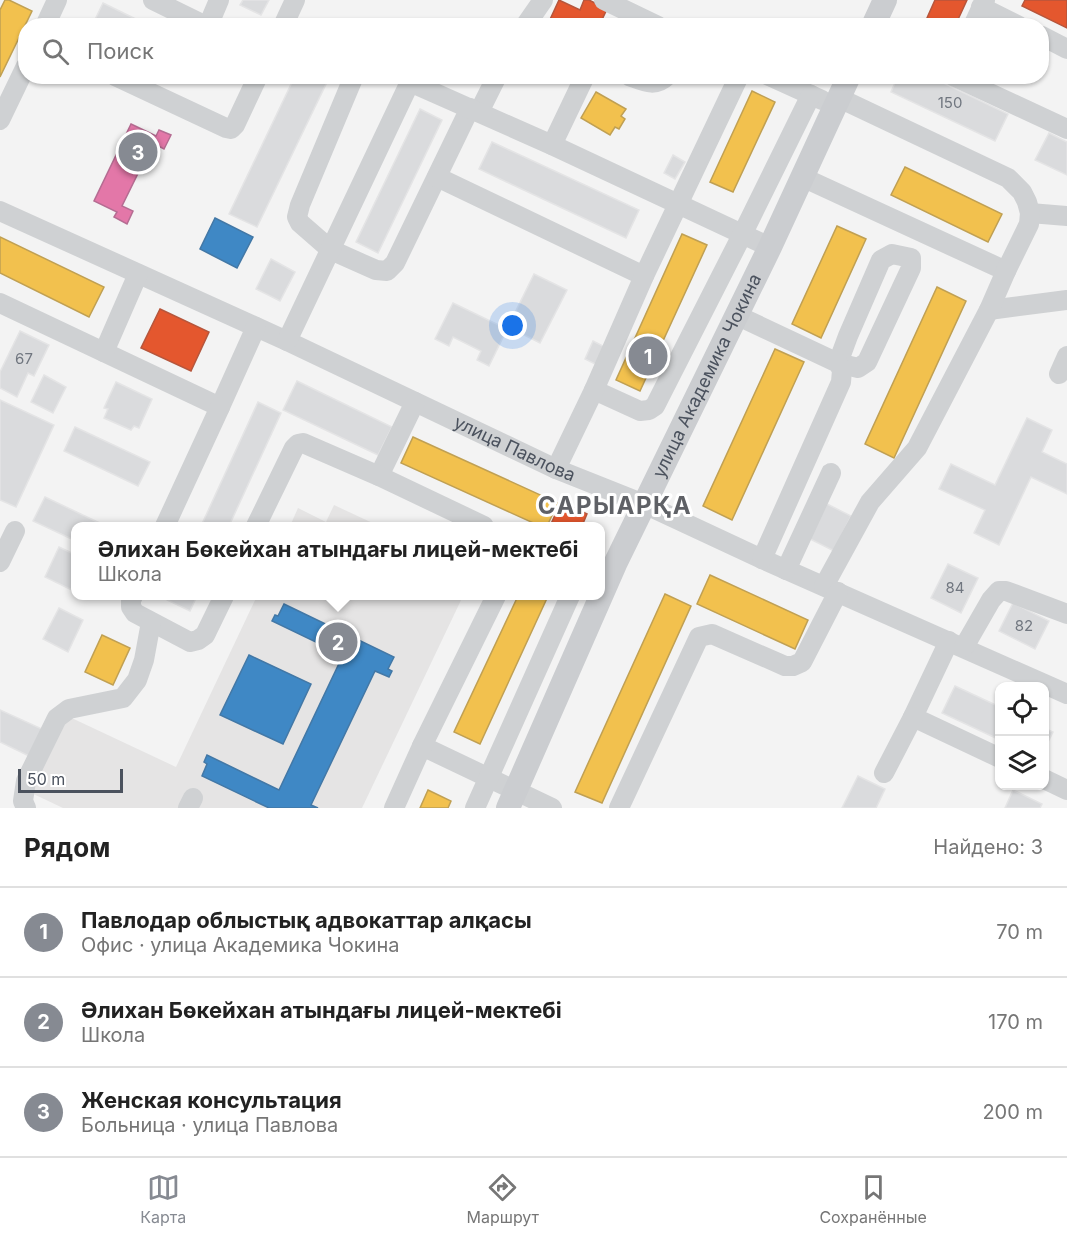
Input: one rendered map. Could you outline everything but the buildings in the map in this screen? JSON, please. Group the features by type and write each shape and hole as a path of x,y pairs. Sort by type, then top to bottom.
{"main road":[{"path":"877,18 885,0"},
{"name":"улица Академика Чокина","path":"608,560 644,504 770,247 845,84"},
{"name":"улица Академика Чокина","path":"512,799 592,600"}],"street":[{"path":"49,18 57,0"},
{"path":"153,0 190,18"},
{"path":"211,18 219,0"},
{"path":"287,18 295,0"},
{"path":"531,18 543,0"},
{"path":"604,0 624,18"},
{"path":"977,18 983,4 1006,18"},
{"path":"1049,40 1067,49"},
{"path":"0,120 18,83"},
{"path":"132,84 231,129 254,84"},
{"path":"351,84 297,217 300,223 331,250 376,270 387,271 395,263 437,177 474,110 492,84"},
{"path":"286,341 331,250 403,84"},
{"path":"416,84 770,247"},
{"path":"552,145 581,84"},
{"path":"556,469 735,84"},
{"path":"620,808 699,637 712,634 785,666 793,666 802,662 831,589 870,502 917,448 989,310 1029,224 1030,213 1027,202 1022,192 1008,178 837,102 811,95 787,84"},
{"path":"970,84 1067,129"},
{"path":"594,390 640,411 649,410 655,406 811,95"},
{"path":"437,177 644,276"},
{"path":"802,177 1006,271"},
{"name":"улица Павлова","path":"0,211 256,327 556,469 644,504 786,570 1067,694"},
{"path":"1030,213 1067,216"},
{"path":"736,315 838,363 858,368 867,362 911,268 910,258 892,254 881,260 838,363"},
{"path":"104,352 138,274"},
{"path":"989,310 1067,300"},
{"path":"0,303 220,407"},
{"path":"167,522 256,327"},
{"path":"762,559 841,382 842,370 838,363"},
{"path":"379,476 415,402"},
{"path":"258,522 294,448 303,443 476,522"},
{"path":"786,570 831,473"},
{"path":"0,562 15,531"},
{"path":"884,773 913,717 957,644 999,591 1006,591 1067,614"},
{"path":"131,600 131,607 135,613 190,642 205,635 222,600"},
{"path":"394,808 494,600"},
{"path":"475,808 568,600"},
{"path":"26,808 23,801 26,782 57,718 69,709 123,698 137,680 144,660 151,622"},
{"path":"913,717 995,756"},
{"path":"422,746 488,778 512,799 552,808"},
{"path":"1049,781 1067,790"}],"shaded area":[{"path":"334,505 370,522 326,522"},
{"path":"298,508 326,522 292,522"},
{"path":"255,600 461,600 362,808 63,808 25,790 61,713 176,767"}],"place":[{"name":"Женская консультация","path":"138,152"},
{"name":"Павлодар облыстық адвокаттар алқасы","path":"648,356"},
{"name":"Әлихан Бөкейхан атындағы лицей-мектебі","path":"338,642"}],"district":[{"name":"САРЫАРҚА","path":"615,506"}]}
